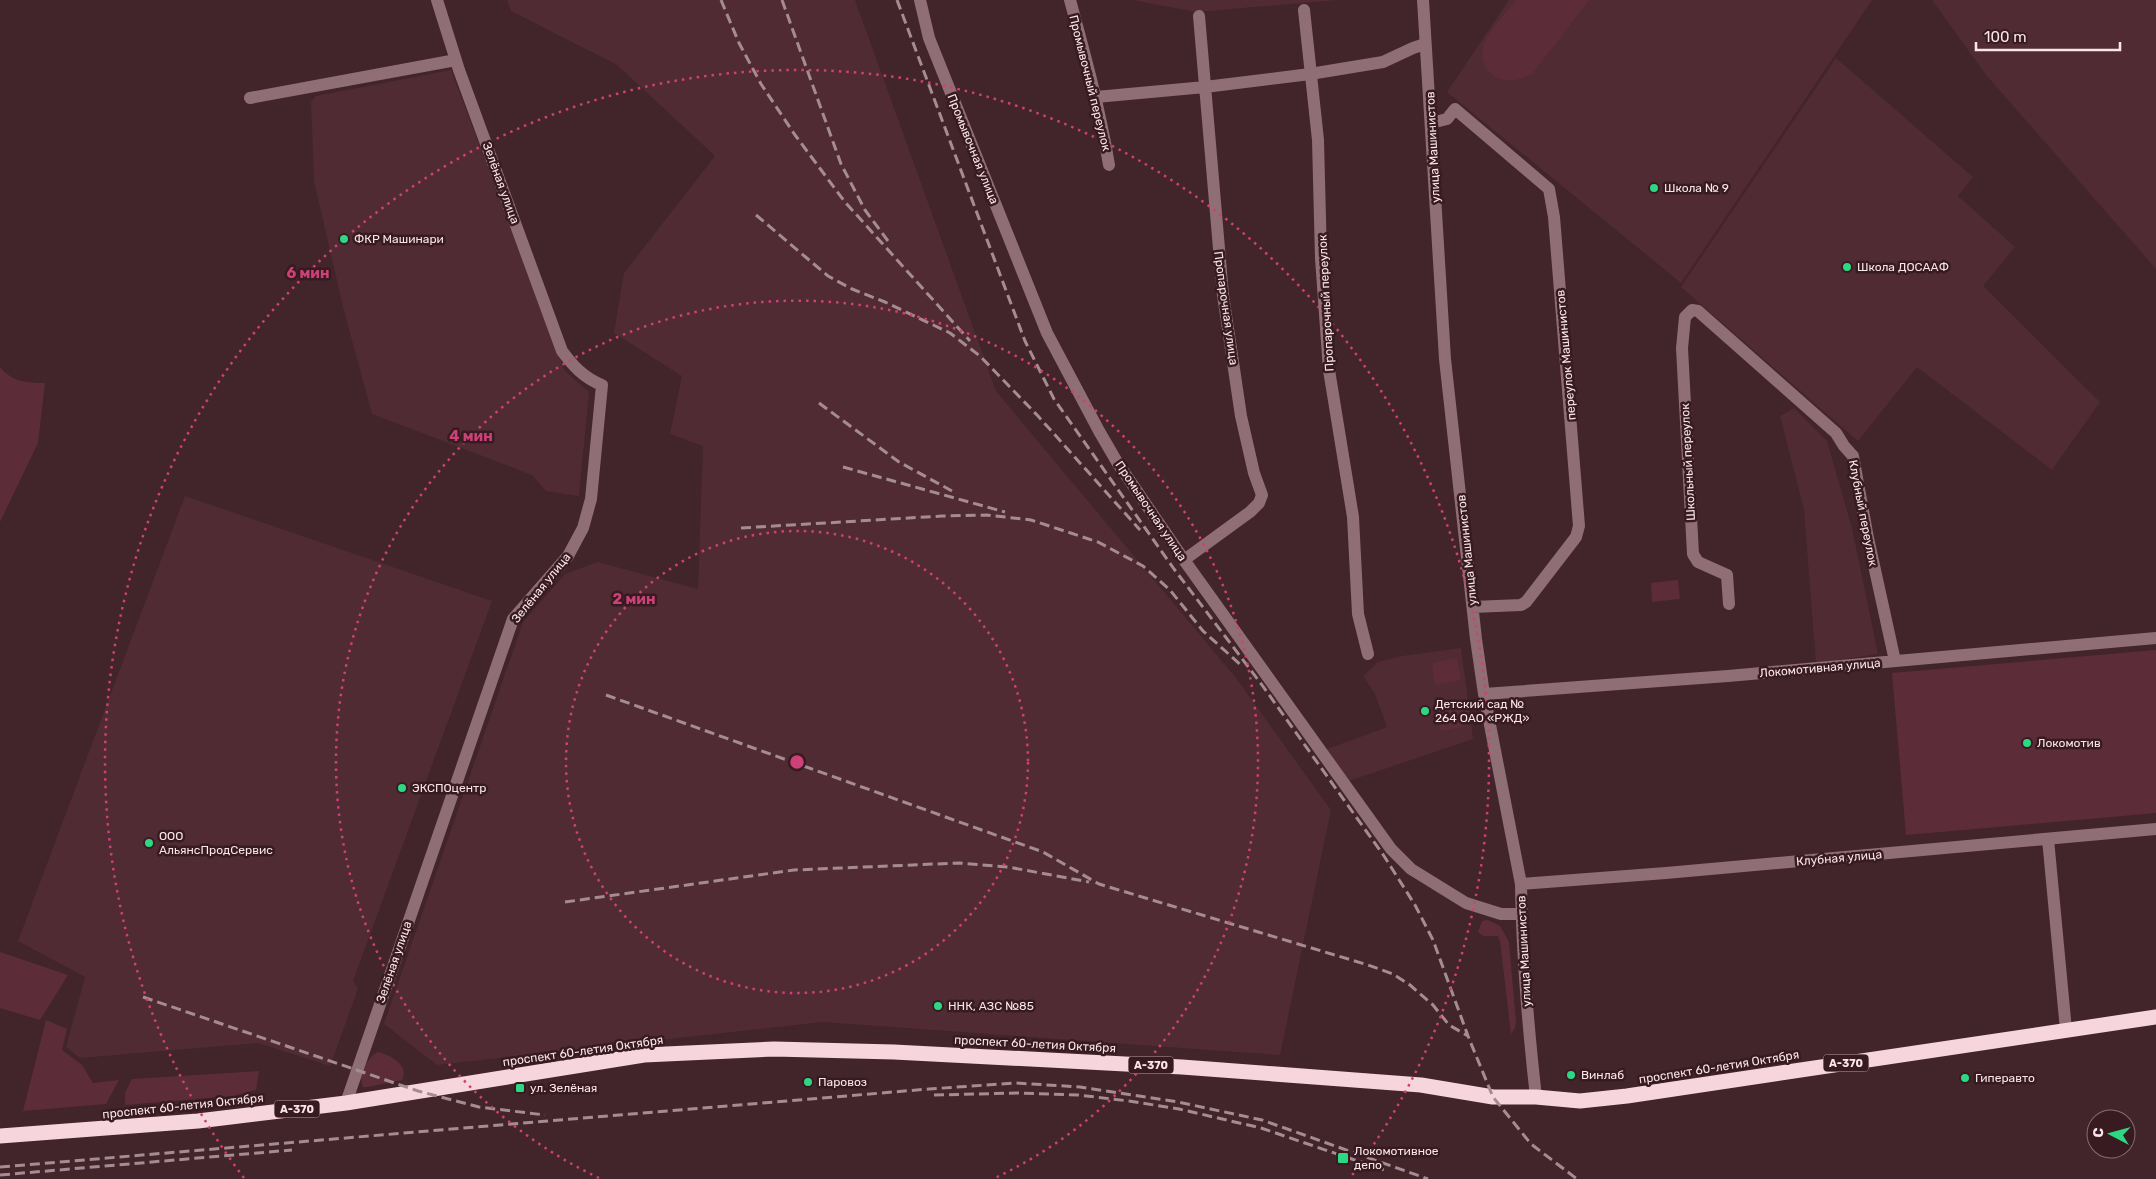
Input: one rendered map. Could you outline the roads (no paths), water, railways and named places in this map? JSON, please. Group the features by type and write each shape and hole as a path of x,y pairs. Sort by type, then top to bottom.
{"highway":[{"name":"проспект 60-летия Октября","path":"0,1136 198,1121 346,1103 644,1056 774,1049 900,1052 1182,1067 1421,1085 1493,1097 1536,1097 1580,1101 1627,1096 2156,1017"}],"street":[{"name":"Зелёная улица","path":"346,1103 513,619 568,556 584,528 591,499 602,385 590,380 573,365 562,351 456,60 437,0"},
{"name":"Промывочная улица","path":"920,0 929,38 1047,333 1080,398 1117,462 1184,560 1391,849 1411,869 1466,903 1502,914 1521,914"},
{"name":"Промывочный переулок","path":"1070,0 1096,97 1110,166"},
{"name":"улица Машинистов","path":"1423,0 1445,359 1484,694 1521,884 1526,1001 1536,1097"},
{"name":"Пропарочный переулок","path":"1304,10 1318,140 1321,258 1329,370 1353,517 1358,614 1368,654"},
{"name":"Пропарочная улица","path":"1184,560 1250,512 1259,503 1262,496 1241,416 1219,265 1199,16"},
{"path":"1096,97 1205,87 1310,74 1383,62 1425,44"},
{"path":"250,98 456,60"},
{"name":"переулок Машинистов","path":"1432,123 1447,119 1455,109 1549,189 1555,227 1579,514 1578,532 1569,548 1526,602 1521,605 1473,607"},
{"name":"Школьный переулок","path":"1698,310 1690,311 1685,317 1682,348 1693,554 1698,562 1727,575 1729,604"},
{"name":"Клубный переулок","path":"1698,310 1836,433 1853,456 1868,538 1895,661"},
{"name":"Локомотивная улица","path":"1484,694 1728,676 2156,638"},
{"name":"Клубная улица","path":"1521,884 1666,873 2156,829"},
{"path":"2048,839 2066,1030"}],"railway":[{"path":"721,0 739,43 761,84 795,135 845,202 970,341"},
{"path":"782,0 841,164 865,210 888,241"},
{"path":"897,0 1025,341 1054,399 1174,569 1262,685 1384,856 1415,905 1433,940 1468,1036 1493,1097 1531,1144 1577,1179"},
{"path":"756,215 828,276 852,289 885,302 950,333 980,356 1038,416 1140,530"},
{"path":"819,403 899,462 952,491"},
{"path":"843,467 1005,512"},
{"path":"741,528 942,516 987,515 1031,520 1098,542 1143,566 1170,590 1203,631 1242,666"},
{"path":"606,695 1043,852 1099,884 1393,974 1410,985 1433,1005 1449,1025 1468,1036"},
{"path":"565,902 794,870 959,863 1008,867 1089,882"},
{"path":"143,997 418,1091 479,1107 545,1115"},
{"path":"0,1167 1016,1083 1080,1087 1178,1102 1262,1120 1428,1179"},
{"path":"934,1095 1017,1093 1078,1095 1179,1109 1261,1128 1384,1170"},
{"path":"0,1175 292,1150"}],"place":[{"name":"Школа № 9","path":"1654,188"},
{"name":"ФКР Машинари","path":"344,239"},
{"name":"Школа ДОСААФ","path":"1847,267"},
{"name":"Детский сад № 264 ОАО «РЖД»","path":"1425,711"},
{"name":"Локомотив","path":"2027,743"},
{"name":"ЭКСПОцентр","path":"402,788"},
{"name":"ООО АльянсПродСервис","path":"149,843"},
{"name":"ННК, АЗС №85","path":"938,1006"},
{"name":"Винлаб","path":"1571,1075"},
{"name":"Гиперавто","path":"1965,1078"},
{"name":"Паровоз","path":"808,1082"},
{"name":"ул. Зелёная","path":"520,1088"},
{"name":"Локомотивное депо","path":"1343,1158"}]}
